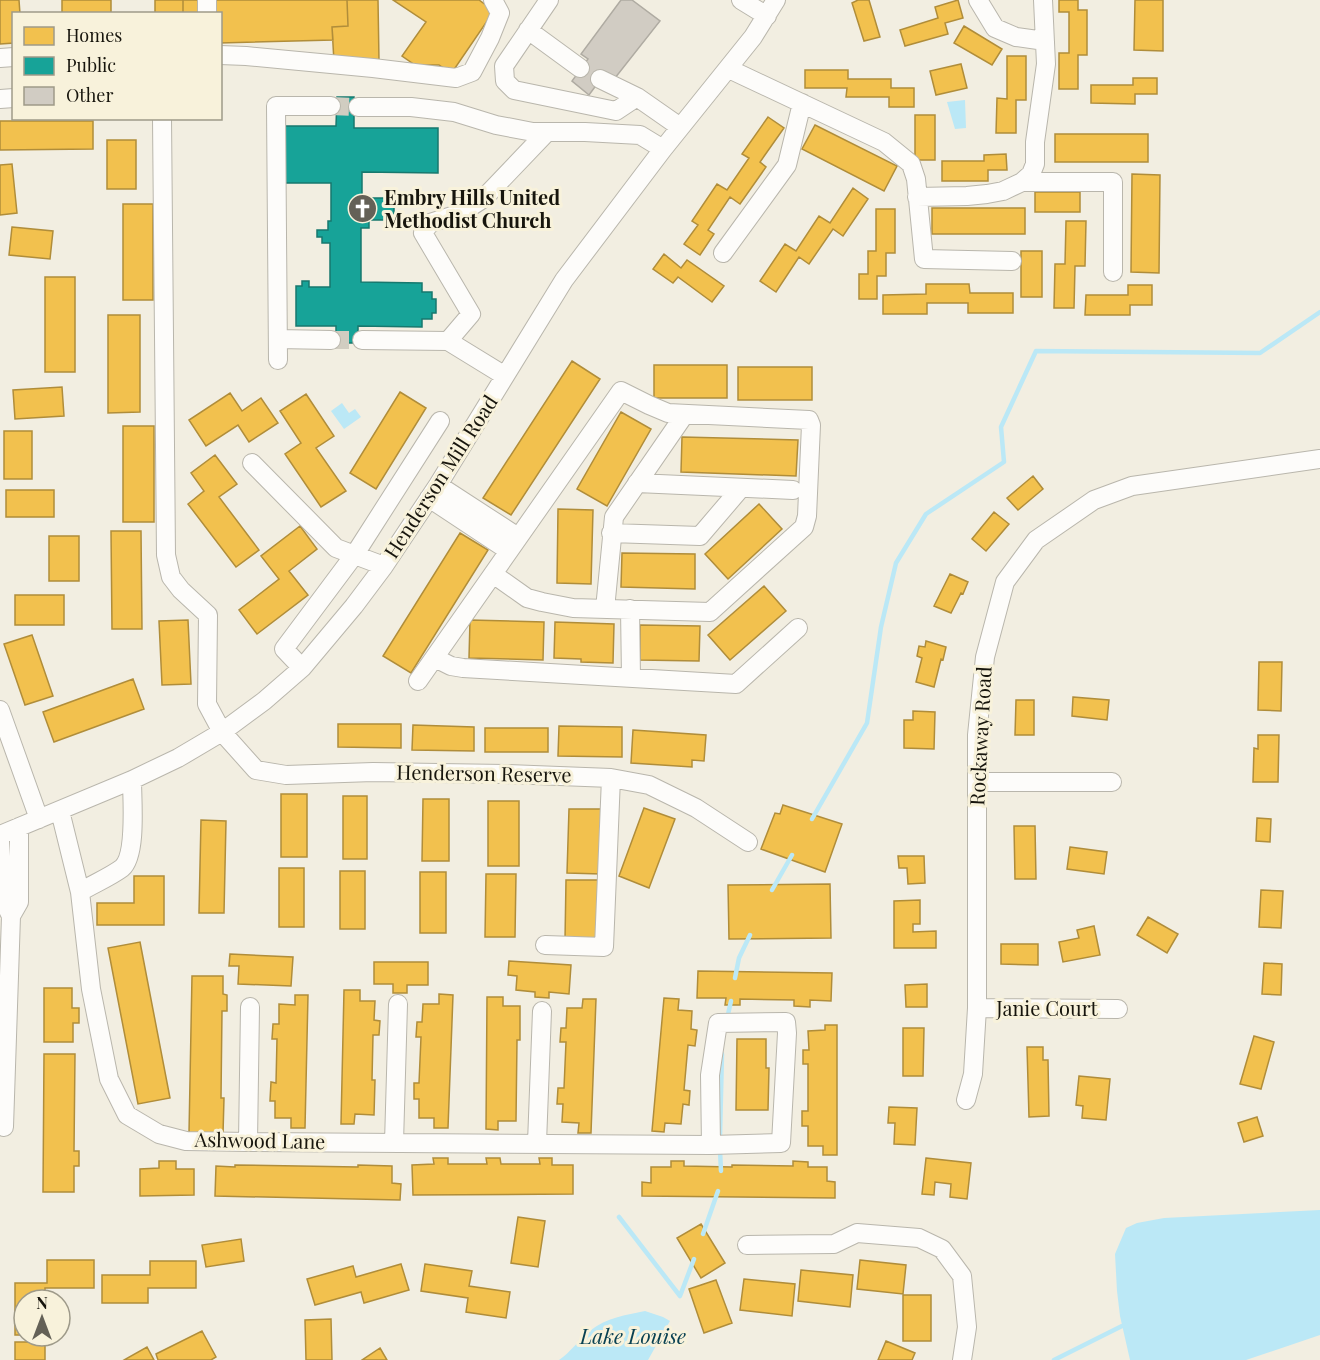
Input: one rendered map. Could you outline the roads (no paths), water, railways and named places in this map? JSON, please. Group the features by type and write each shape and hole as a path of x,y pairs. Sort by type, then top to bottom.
{"street":[{"path":"222,55 373,68 456,78 472,72 490,38 500,13 493,0"},
{"path":"549,0 504,66 505,81 514,90 616,111 637,97"},
{"path":"741,0 767,16"},
{"name":"Henderson Mill Road","path":"0,835 132,780 178,758 222,732 264,701 302,668 384,566 434,492 564,280 680,127 729,69 776,0"},
{"path":"978,0 995,28 1016,37 1044,40"},
{"path":"917,197 987,194 1003,191 1022,182 1031,174 1035,164 1035,142 1046,64 1042,0"},
{"path":"528,30 580,68"},
{"path":"729,69 884,142 911,164 916,179 924,259 1012,261"},
{"path":"600,80 637,97 680,127"},
{"path":"723,253 787,165 802,103"},
{"path":"278,360 276,106 331,106"},
{"path":"358,107 411,107 454,112 496,125 533,132 640,135 663,149"},
{"name":"Henderson Reserve","path":"162,120 166,555 171,577 181,590 208,615 207,704 222,732 256,770 286,775 373,772 505,774 611,778 649,785 696,808 748,842"},
{"path":"448,341 471,314 423,233 430,223 461,213 484,198 547,132"},
{"path":"1022,182 1113,183 1113,272"},
{"path":"278,339 331,340"},
{"path":"362,340 448,341 505,376"},
{"path":"418,681 621,391 668,413 809,420 812,425 807,516 804,527 710,612 573,608 527,598 494,574"},
{"path":"605,609 614,518 685,414"},
{"path":"302,668 284,649 355,554 440,421"},
{"name":"Rockaway Road","path":"966,1100 973,1074 977,1008 977,735 985,657 1005,582 1036,540 1094,500 1132,486 1320,459"},
{"path":"252,463 336,548 384,566"},
{"path":"637,483 793,490"},
{"path":"611,533 700,536 741,488"},
{"path":"434,492 513,544"},
{"path":"630,609 631,677"},
{"path":"435,658 451,666 463,668 736,684 798,628"},
{"path":"0,710 39,819"},
{"path":"544,945 604,947 611,778"},
{"path":"80,892 122,867 128,860 132,828 132,780"},
{"path":"977,782 1112,782"},
{"name":"Ashwood Lane","path":"60,811 80,892 91,989 109,1079 127,1114 159,1134 186,1141 248,1142 711,1144 781,1143 786,1022 718,1023 711,1075 711,1144"},
{"path":"4,1127 11,916 19,902 19,827"},
{"path":"0,841 4,902 11,916"},
{"path":"394,1143 398,1004"},
{"path":"248,1142 250,1007"},
{"name":"Janie Court","path":"977,1008 1118,1009"},
{"path":"537,1143 542,1011"},
{"path":"747,1245 834,1244 857,1233 919,1238 942,1249 962,1276 967,1327 962,1360"}],"water":[{"path":"965,100 966,128 955,129 947,102"},
{"path":"342,403 349,413 355,409 361,417 344,429 331,411"},
{"path":"1320,1210 1320,1335 1246,1360 1130,1360 1120,1316 1115,1254 1126,1228 1137,1223 1164,1218"},
{"name":"Lake Louise","path":"645,1311 670,1321 648,1360 559,1360 597,1326 616,1318"}],"waterway":[{"path":"812,819 867,723 881,627 896,563 926,514 1004,462 1001,427 1036,351 1260,353 1320,312"},
{"path":"772,890 792,855"},
{"path":"735,978 739,958 750,935"},
{"path":"727,1019 731,1001"},
{"path":"720,1135 722,1054"},
{"path":"720,1150 721,1171"},
{"path":"703,1234 718,1191"},
{"path":"619,1217 680,1296 694,1259"},
{"path":"1054,1360 1122,1326"}],"tunnel":[{"path":"331,106 358,107"},
{"path":"331,340 362,340"}],"place":[{"name":"Embry Hills United Methodist Church","path":"363,209"}]}
